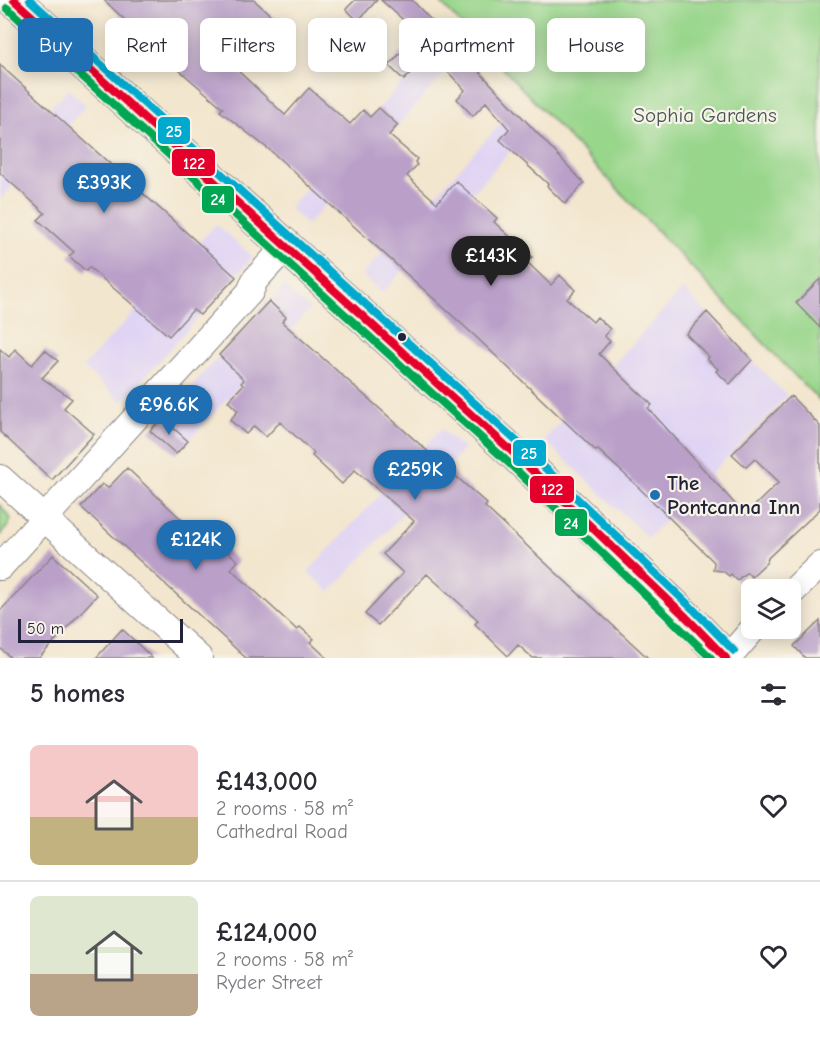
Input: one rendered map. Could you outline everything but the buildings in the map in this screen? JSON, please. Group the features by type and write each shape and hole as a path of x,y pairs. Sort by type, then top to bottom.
{"main road":[{"path":"14,0 517,456 686,616 727,658"}],"street":[{"path":"0,567 250,292 255,280 286,246"},
{"path":"0,478 199,658"},
{"path":"801,584 820,566"},
{"path":"727,658 744,639"}],"shaded area":[{"path":"412,72 446,72 307,225 289,208"},
{"path":"68,89 86,105 0,200 0,163"},
{"path":"514,109 532,127 382,293 362,275"},
{"path":"216,224 253,257 122,402 83,367"},
{"path":"284,286 310,309 176,454 150,431"},
{"path":"683,289 787,396 648,538 544,440"},
{"path":"441,429 464,449 330,592 308,572"}],"green space":[{"name":"Sophia Gardens","path":"438,0 820,0 820,401 506,72 535,72 535,18 455,18"},
{"path":"0,505 11,519 0,535"}],"transit line":[{"name":"122","path":"14,0 517,456 726,658"},
{"name":"25","path":"30,0 524,448 734,651"},
{"name":"24","path":"7,8 510,464 711,658"}],"place":[{"name":"The Pontcanna Inn","path":"655,495"}]}
